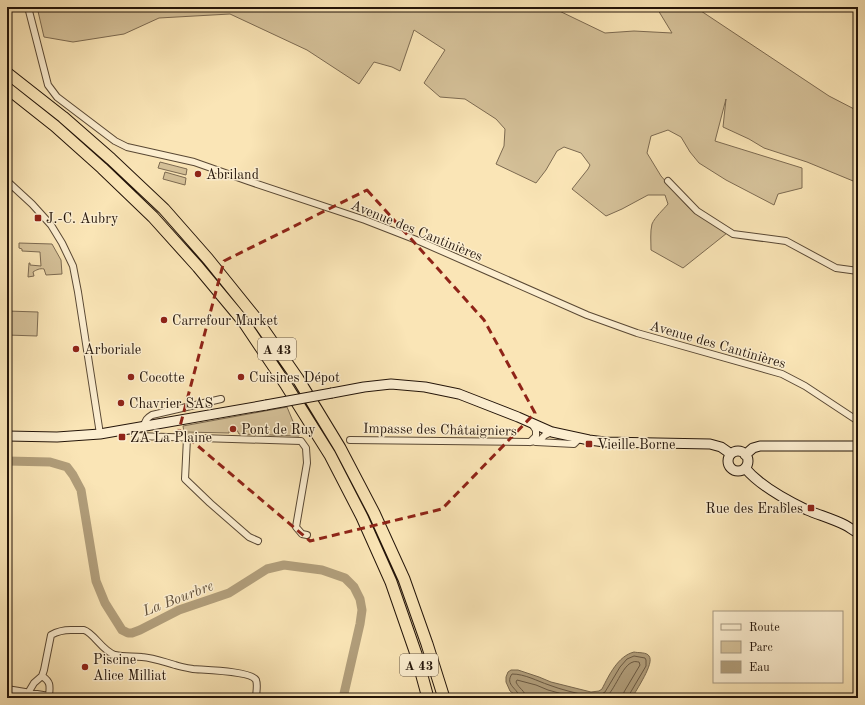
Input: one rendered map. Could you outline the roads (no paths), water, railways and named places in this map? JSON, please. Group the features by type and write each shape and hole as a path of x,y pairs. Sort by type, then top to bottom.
{"highway":[{"name":"A 43","path":"7,73 63,117 112,159 164,209 213,264 254,316 289,366 340,448 377,520 404,579 444,698"},
{"name":"A 43","path":"7,88 60,130 154,217 243,321 286,385 330,455 362,517 390,582 411,640 428,698"}],"main road":[{"path":"7,436 57,437 100,434 364,387 391,384 425,387 459,394 552,432 580,438 605,442 710,444 721,447 731,454"},
{"path":"745,455 753,448 760,446 858,446"},
{"path":"738,452 745,455 747,462 743,470 737,471 730,467 728,461 731,454 738,452"},
{"path":"745,468 755,478 781,496 808,510 845,525 858,533"}],"street":[{"name":"Avenue des Cantinières","path":"28,7 48,85 57,97 115,141 127,147 194,162 248,182 365,220 419,241 587,315 637,333 782,374 805,386 858,421"},
{"path":"7,181 32,204 51,225 73,266 100,434"},
{"path":"668,181 697,211 733,234 786,241 836,268 858,271"},
{"path":"144,426 145,421 152,415 221,399"},
{"name":"Impasse des Châtaigniers","path":"530,442 536,436 536,430 531,423"},
{"path":"130,429 136,436 301,441 306,448 307,463 296,527 302,534 307,535"},
{"name":"Impasse des Châtaigniers","path":"350,440 530,442 540,440 545,435 552,432"},
{"path":"187,438 185,480 249,537 258,540"},
{"path":"530,442 574,444 580,438"},
{"path":"28,693 34,682 42,676 51,636 57,631 85,630 104,649 114,654 158,660 191,669 242,673 252,676 256,680 256,698"},
{"path":"7,689 52,697 50,683 42,676"}],"water":[{"path":"634,652 646,654 650,659 641,683 632,698 519,698 510,691 506,682 508,672 511,670 518,670 551,682 591,692 599,691 602,689 611,672 619,662 628,654"}],"waterway":[{"name":"La Bourbre","path":"7,461 50,462 67,467 73,475 81,490 96,581 105,603 122,630 128,633 140,630 179,610 229,593 267,569 284,565 322,570 345,578 354,587 360,599 362,610 343,698"}],"place":[{"name":"Abriland","path":"198,174"},
{"name":"J.-C. Aubry","path":"38,218"},
{"name":"Carrefour Market","path":"164,320"},
{"name":"Arboriale","path":"76,349"},
{"name":"Cocotte","path":"131,377"},
{"name":"Cuisines Dépot","path":"241,377"},
{"name":"Chavrier SAS","path":"121,403"},
{"name":"Pont de Ruy","path":"233,429"},
{"name":"ZA La Plaine","path":"122,437"},
{"name":"Vieille Borne","path":"589,444"},
{"name":"Rue des Erables","path":"811,508"},
{"name":"Piscine Alice Milliat","path":"85,667"}]}
